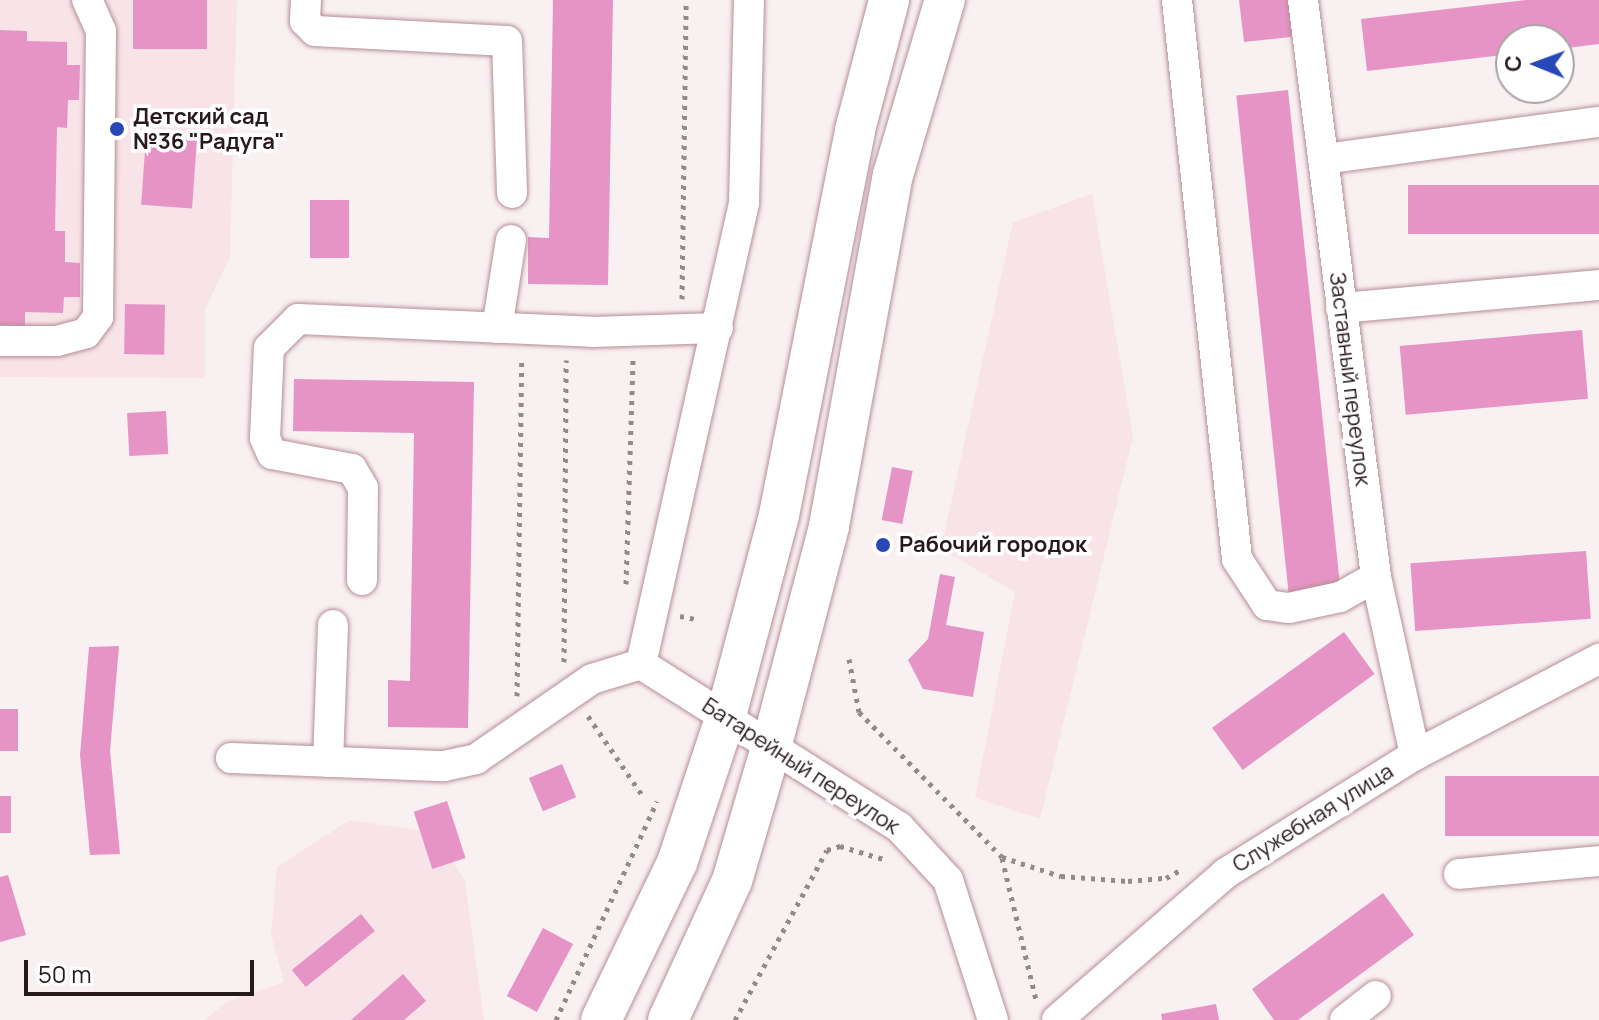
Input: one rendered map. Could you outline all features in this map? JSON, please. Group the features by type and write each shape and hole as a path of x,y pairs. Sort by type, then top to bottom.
{"main road":[{"path":"601,1020 677,863 726,716 779,515 855,130 889,0"},
{"path":"668,1020 732,881 772,744 829,526 893,175 945,0"}],"street":[{"path":"0,341 57,341 86,333 98,317 101,31 87,0"},
{"path":"306,0 306,26 315,31 507,41 512,193"},
{"path":"231,758 444,766 476,759 572,693 641,664 718,328 748,173 749,0"},
{"path":"1177,0 1237,559 1267,605 1289,608 1340,597 1376,577"},
{"name":"Заставный переулок","path":"1303,0 1376,577 1415,755"},
{"path":"1324,159 1599,122"},
{"path":"510,328 511,240"},
{"path":"1341,308 1599,285"},
{"path":"362,580 363,488 352,469 272,454 265,438 269,348 298,319 566,331 718,328"},
{"path":"328,762 333,625"},
{"name":"Служебная улица","path":"1047,1013 1226,873 1415,755 1599,659"},
{"name":"Батарейный переулок","path":"641,664 899,827 948,880 993,1020"},
{"path":"1459,874 1599,861"},
{"path":"1345,1020 1376,996"}],"path":[{"path":"682,329 686,0"},
{"path":"510,328 517,703"},
{"path":"626,592 634,330"},
{"path":"566,331 564,683 642,795"},
{"path":"849,659 859,712 1002,857 1061,876 1128,881 1166,878 1193,862"},
{"path":"556,1020 657,801"},
{"path":"735,1020 827,850 840,846 892,862"},
{"path":"1002,857 1047,1013"}],"shaded area":[{"name":"Детский сад №36 \"Радуга\"","path":"0,0 237,0 230,257 205,309 205,378 0,377"},
{"path":"1092,194 1133,437 1040,819 975,798 1015,592 941,549 1013,222"},
{"path":"350,820 434,833 465,881 484,1020 205,1020 226,1002 284,982 271,935 277,867"}],"building":[{"path":"133,0 207,0 207,49 133,49"},
{"path":"553,0 613,0 608,285 528,284 528,237 549,238"},
{"path":"1239,0 1295,0 1299,36 1244,42"},
{"path":"1527,0 1599,0 1599,44 1575,47 1575,24 1495,24 1495,56 1367,71 1361,19"},
{"path":"0,30 27,31 27,41 67,42 67,65 80,65 79,100 68,100 67,128 57,127 55,231 65,231 65,262 80,263 80,297 64,297 63,313 25,312 25,326 0,325"},
{"path":"1288,90 1341,593 1289,599 1236,95"},
{"path":"146,136 197,140 192,208 141,205"},
{"path":"1408,185 1599,185 1599,234 1408,234"},
{"path":"310,200 349,200 349,258 310,258"},
{"path":"125,304 165,305 164,355 124,354"},
{"path":"1582,330 1588,399 1406,415 1400,346"},
{"path":"294,379 474,382 468,728 388,727 388,680 410,681 414,433 293,431"},
{"path":"166,411 168,454 129,456 127,413"},
{"path":"892,467 913,471 902,524 882,520"},
{"path":"1586,551 1591,619 1415,631 1410,563"},
{"path":"940,574 955,577 946,625 984,632 973,697 923,689 908,660 928,639"},
{"path":"1344,632 1375,674 1243,770 1212,728"},
{"path":"119,646 110,751 120,854 90,855 80,755 89,647"},
{"path":"0,709 18,709 18,751 0,751"},
{"path":"562,764 576,797 543,811 529,778"},
{"path":"1445,776 1599,776 1599,836 1445,836"},
{"path":"0,796 11,796 11,833 0,833"},
{"path":"447,801 466,858 432,869 414,812"},
{"path":"8,875 26,935 0,942 0,877"},
{"path":"1383,893 1414,935 1298,1020 1274,1020 1252,989"},
{"path":"361,914 375,931 306,987 292,970"},
{"path":"543,928 573,944 537,1012 507,996"},
{"path":"403,974 426,1001 404,1020 351,1020"},
{"path":"1216,1004 1219,1020 1162,1020 1161,1014"}],"place":[{"name":"Детский сад №36 \"Радуга\"","path":"117,129"},
{"name":"Рабочий городок","path":"883,545"}]}
